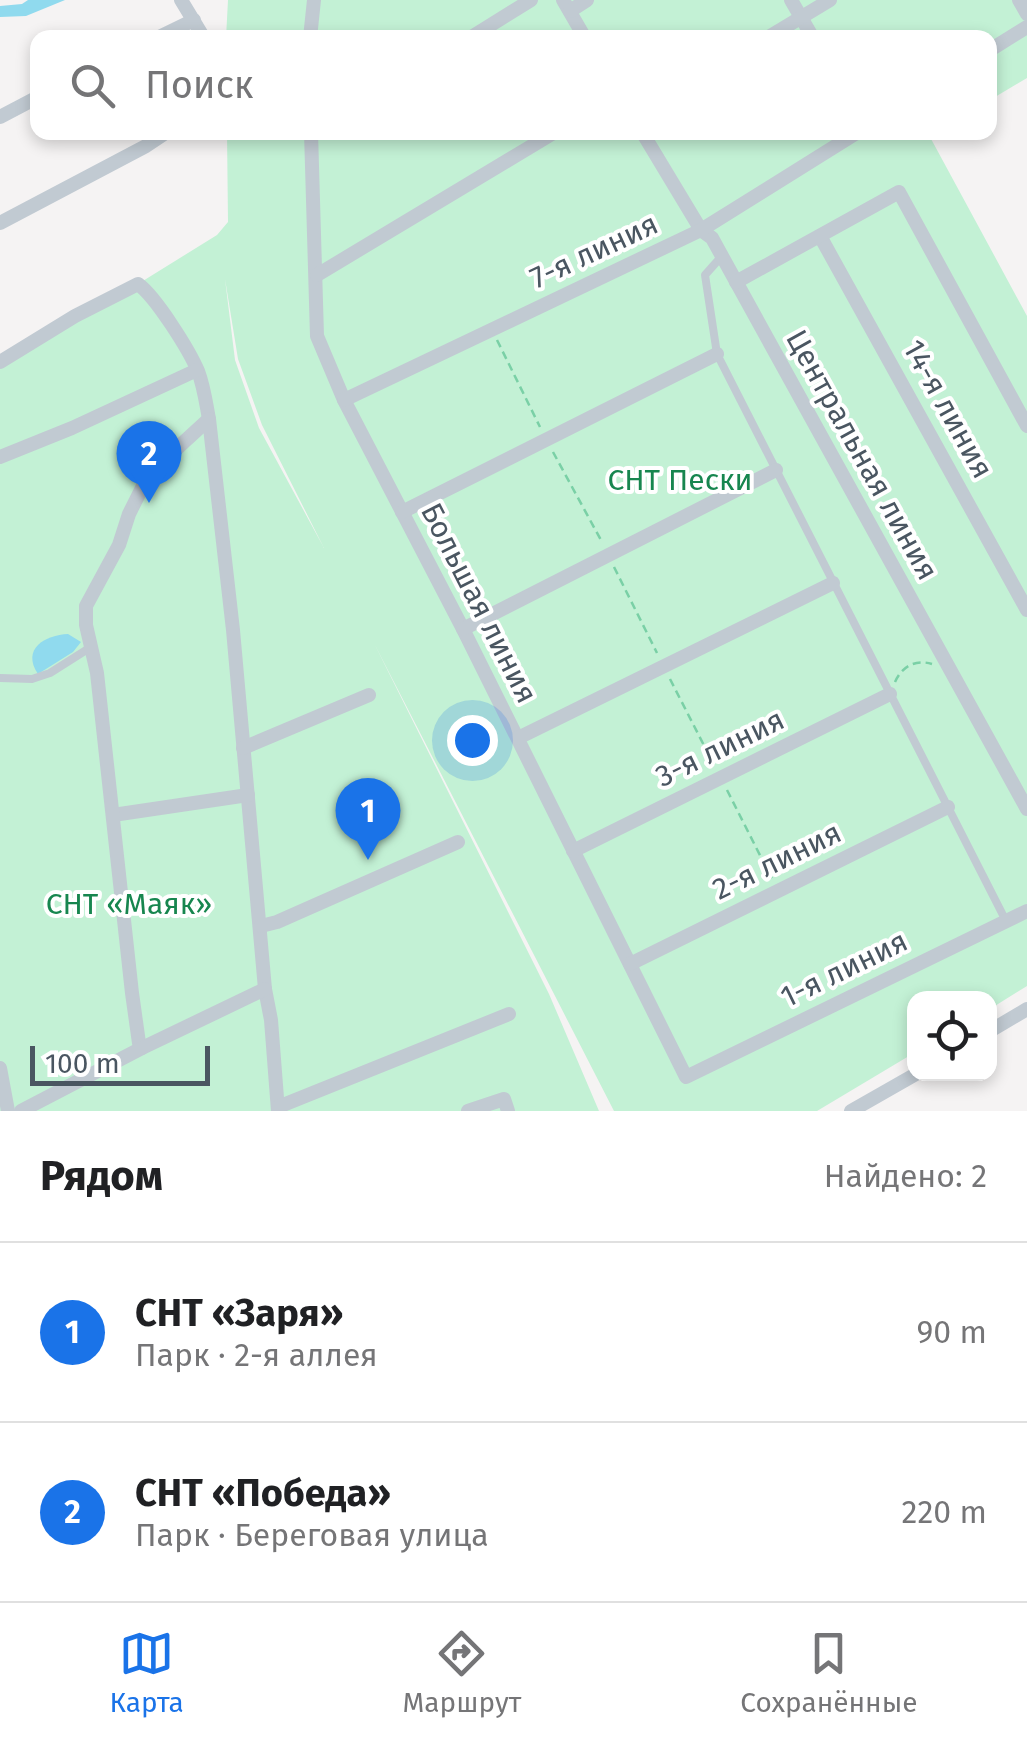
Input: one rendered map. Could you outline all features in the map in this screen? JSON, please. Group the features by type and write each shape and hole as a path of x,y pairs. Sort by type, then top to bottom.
{"street":[{"path":"181,0 200,30"},
{"path":"311,30 314,0"},
{"path":"483,30 531,0"},
{"path":"580,30 566,6 588,0"},
{"path":"790,0 808,30"},
{"path":"781,30 830,0"},
{"path":"1019,0 1027,14"},
{"path":"174,30 194,20"},
{"path":"997,46 1027,27"},
{"path":"0,117 30,101"},
{"path":"0,223 155,140"},
{"name":"Большая линия","path":"312,140 317,336 344,400 518,738 686,1078"},
{"path":"317,275 542,140"},
{"name":"Центральная линия","path":"647,140 701,230 712,238 1027,809"},
{"name":"7-я линия","path":"344,400 701,230 845,140"},
{"path":"736,282 899,192 1027,426"},
{"name":"14-я линия","path":"820,236 1027,610"},
{"path":"0,362 75,316 138,284 169,323 197,370 209,419 228,580 278,1109 509,1014"},
{"path":"402,512 717,354"},
{"path":"0,457 197,370"},
{"path":"141,1046 86,606 120,545 128,514 146,480 209,419"},
{"path":"463,629 776,470"},
{"path":"518,738 834,583"},
{"path":"243,748 369,694"},
{"name":"3-я линия","path":"573,850 890,694"},
{"path":"112,815 248,795"},
{"name":"2-я линия","path":"630,964 948,808"},
{"path":"261,926 458,842"},
{"name":"1-я линия","path":"686,1078 1027,911"},
{"path":"21,1111 141,1046 265,988"},
{"path":"997,1027 1027,1009"},
{"path":"0,1068 8,1111"},
{"path":"851,1111 907,1079"},
{"path":"468,1111 504,1098 508,1111"}],"lane":[{"path":"722,256 706,275 717,354 1006,921"},
{"path":"0,678 32,679 50,673 91,647"}],"path":[{"path":"492,330 544,435"},
{"path":"551,448 606,551"},
{"path":"611,560 662,662"},
{"path":"890,694 896,677 912,663 926,662 948,669"},
{"path":"666,670 778,891"}],"green space":[{"path":"228,0 1027,0 1027,78 997,96 997,30 226,30"},
{"name":"СНТ Пески","path":"227,140 932,140 1027,316 1027,986 997,1005 997,991 907,991 907,1057 817,1111 614,1111 375,645 549,994 599,1111 0,1111 0,362 217,235 228,222","holes":["225,279 238,359 262,425 324,548 259,428 235,360"]}],"water":[{"path":"28,0 65,0 26,16 0,17 0,6"},
{"path":"68,634 81,642 73,652 38,674 32,657 38,645 51,637"}],"place":[{"name":"СНТ «Победа»","path":"149,503"},
{"name":"СНТ «Заря»","path":"368,860"}],"park label":[{"name":"СНТ «Маяк»","path":"129,904"}]}
